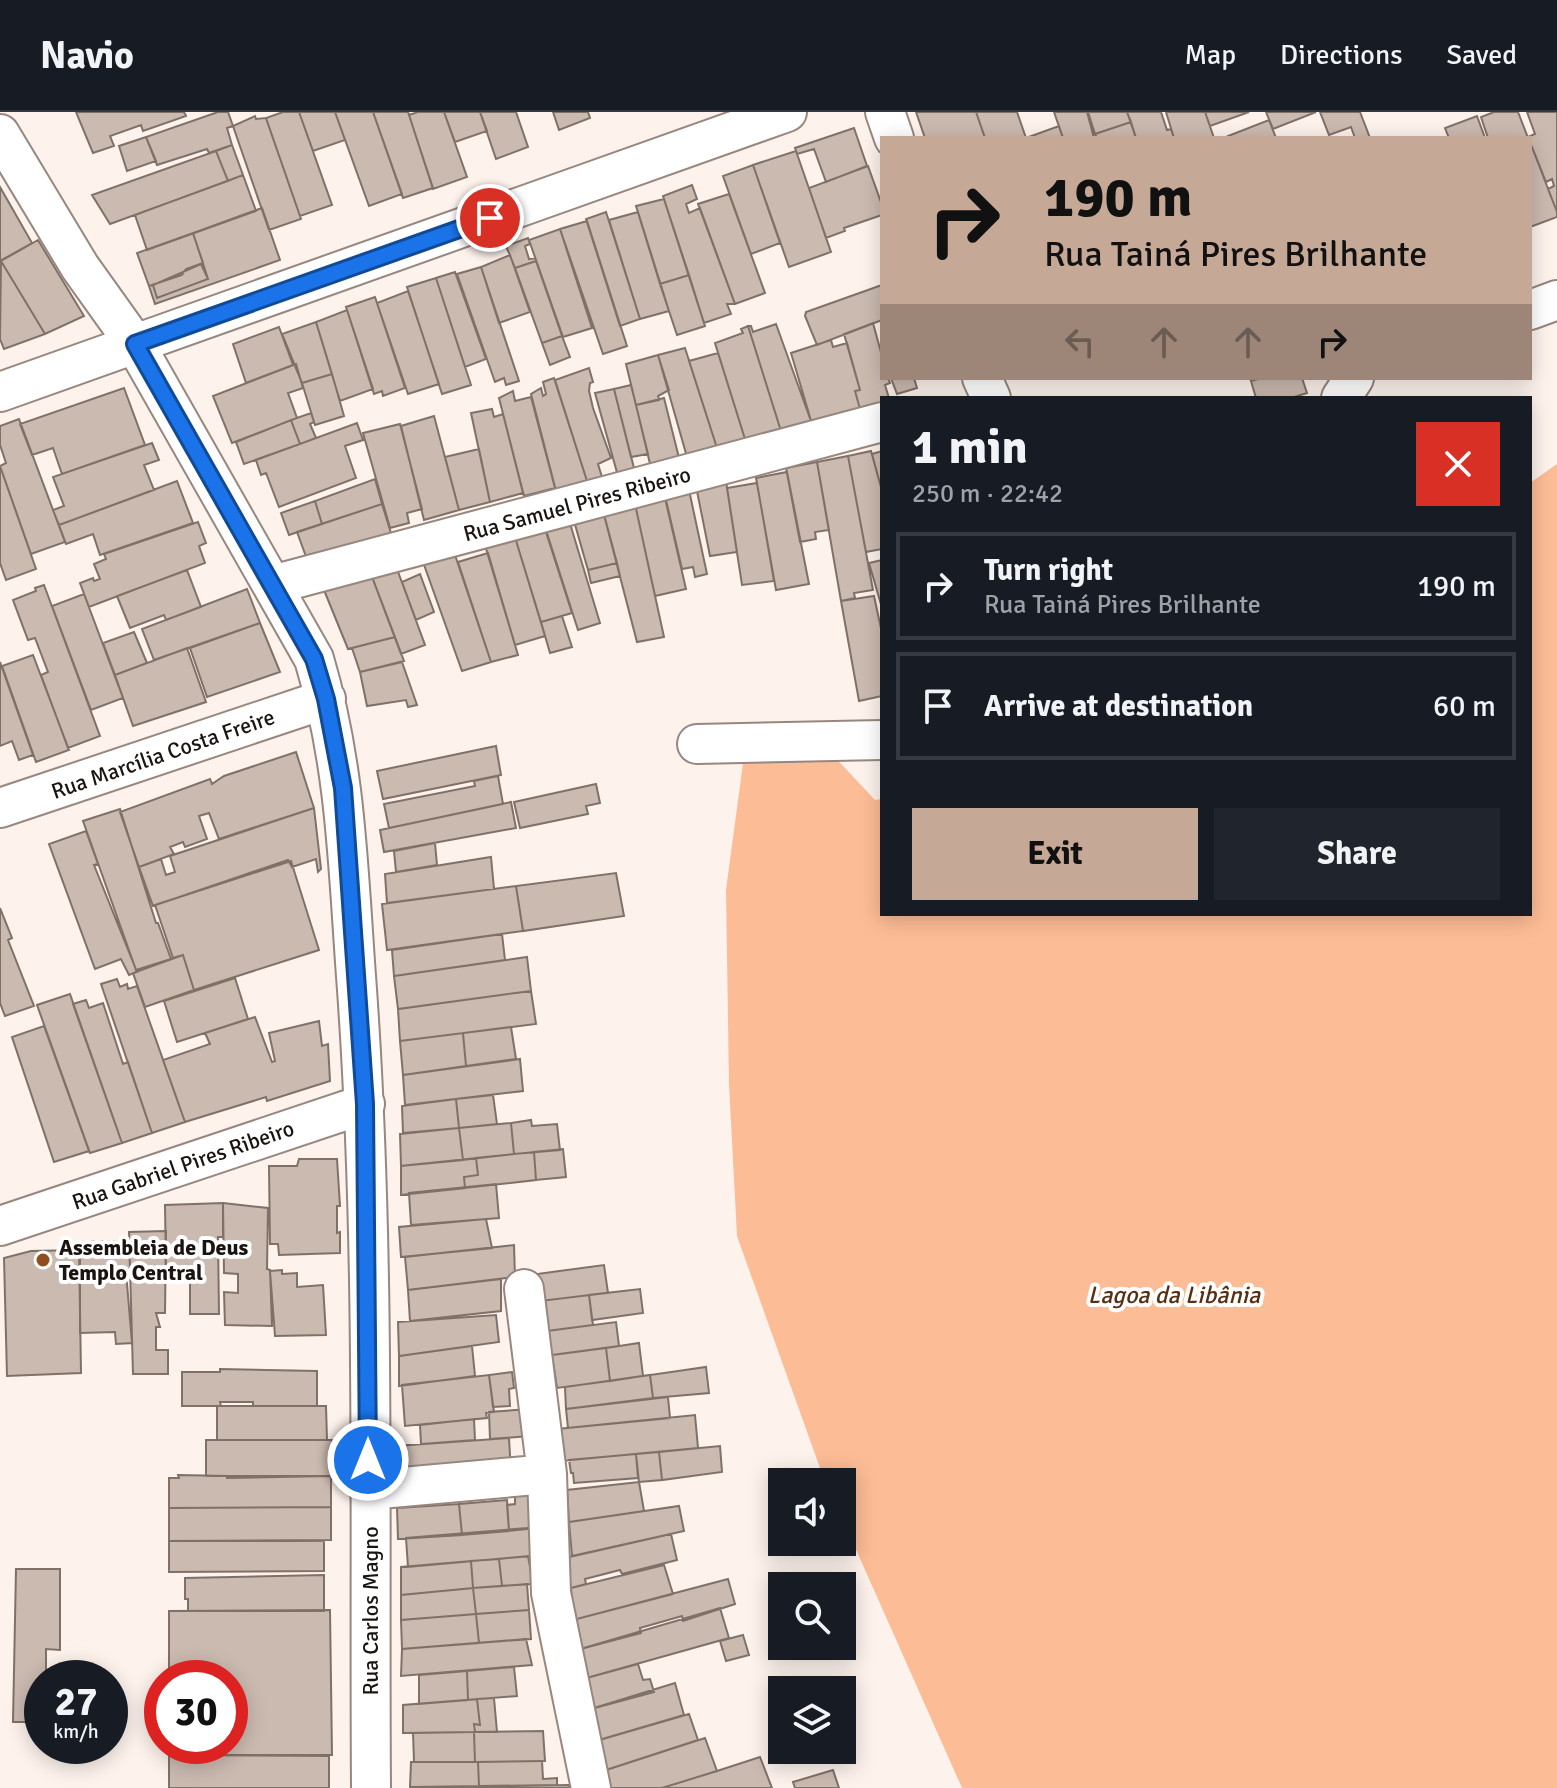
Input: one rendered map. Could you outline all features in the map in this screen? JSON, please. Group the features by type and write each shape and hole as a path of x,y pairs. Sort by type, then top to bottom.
{"street":[{"path":"0,392 787,112"},
{"path":"885,112 893,136"},
{"name":"Rua Carlos Magno","path":"0,134 80,267 135,344 314,659 326,699 343,788 365,1104 371,1788"},
{"path":"1532,309 1557,300"},
{"name":"Rua Samuel Pires Ribeiro","path":"272,585 880,423"},
{"name":"Rua Marcília Costa Freire","path":"0,808 326,699"},
{"path":"697,744 880,740"},
{"name":"Rua Gabriel Pires Ribeiro","path":"0,1226 365,1104"},
{"path":"524,1289 547,1474 551,1593 591,1788"},
{"path":"369,1490 547,1474"}],"water":[{"name":"Lagoa da Libânia","path":"1557,464 1557,1788 962,1788 856,1550 856,1468 820,1468 737,1236 729,1084 726,890 744,756 830,752 875,800 880,799 880,916 1532,916 1532,482"}],"building":[{"path":"76,112 184,112 186,116 143,131 141,125 110,136 114,146 93,153"},
{"path":"218,112 228,112 233,126 227,128 232,145 209,153 207,149 157,165 146,137"},
{"path":"283,112 299,112 332,205 300,216 266,118"},
{"path":"299,112 335,112 345,140 313,151"},
{"path":"335,112 373,112 402,194 369,206"},
{"path":"373,112 408,112 433,188 403,198"},
{"path":"444,112 467,177 433,189 409,115"},
{"path":"444,112 480,112 487,131 455,142"},
{"path":"480,112 516,112 528,147 496,159"},
{"path":"553,112 588,112 590,118 559,130"},
{"path":"916,112 976,112 984,136 924,136"},
{"path":"976,112 1017,112 1025,136 984,136"},
{"path":"1054,112 1087,112 1093,136 1062,136"},
{"path":"1088,112 1127,112 1131,122 1095,134"},
{"path":"1127,112 1161,112 1167,130 1171,129 1173,136 1135,136"},
{"path":"1166,112 1205,112 1213,136 1173,136"},
{"path":"1205,112 1249,112 1210,126"},
{"path":"1266,112 1316,112 1273,129"},
{"path":"1320,112 1360,112 1369,136 1354,136 1351,127 1329,135"},
{"path":"1494,112 1518,112 1527,136 1487,136 1481,117"},
{"path":"1527,112 1557,112 1557,212 1548,189 1554,186 1552,179 1546,182 1532,147 1530,136 1535,134"},
{"path":"255,116 256,119 266,118 301,219 269,230 233,126"},
{"path":"1477,116 1484,136 1448,136 1445,128"},
{"path":"1269,120 1275,136 1228,136"},
{"path":"1131,122 1135,136 1096,136"},
{"path":"1059,126 1062,136 1032,136"},
{"path":"854,128 867,166 826,182 814,149 797,154 795,148"},
{"path":"146,137 156,161 127,171 119,146"},
{"path":"232,145 243,175 228,181 216,151"},
{"path":"1532,147 1557,212 1557,217 1532,226"},
{"path":"216,151 228,181 110,224 92,195"},
{"path":"796,151 831,252 789,267 753,165"},
{"path":"753,165 780,243 751,254 723,176"},
{"path":"868,166 880,199 880,216 826,238 809,188"},
{"path":"243,175 256,211 147,250 135,215"},
{"path":"692,185 697,199 686,204 689,213 700,208 735,304 727,304 731,314 704,323 663,196"},
{"path":"0,187 32,243 0,261"},
{"path":"729,194 765,293 735,304 698,204"},
{"path":"664,199 689,275 660,284 636,206"},
{"path":"262,208 280,260 155,304 149,286 153,285 157,298 208,279 193,233"},
{"path":"606,212 640,319 620,326 586,219"},
{"path":"638,212 669,311 640,319 609,220"},
{"path":"587,221 627,346 603,354 560,229"},
{"path":"560,229 592,328 563,337 529,240"},
{"path":"193,233 203,263 186,269 182,275 149,286 137,253"},
{"path":"528,238 530,244 525,246 529,259 535,258 536,261 515,268 506,246"},
{"path":"38,240 84,316 45,334 1,261"},
{"path":"510,255 530,312 499,323 481,267"},
{"path":"1,261 45,334 4,349 0,339"},
{"path":"536,261 562,336 542,343 515,268"},
{"path":"201,264 208,279 157,298 153,285"},
{"path":"481,267 519,381 506,385 504,378 495,382 457,274"},
{"path":"455,272 486,359 465,367 436,278"},
{"path":"689,275 705,326 677,335 660,284"},
{"path":"436,278 471,385 442,394 407,287"},
{"path":"880,286 880,321 817,345 806,312"},
{"path":"408,291 439,384 408,394 377,303"},
{"path":"375,297 405,388 383,396 382,391 374,394 346,307"},
{"path":"347,310 373,389 340,401 316,322"},
{"path":"316,322 332,374 302,383 282,334"},
{"path":"873,323 880,349 880,380 889,380 890,383 885,385 888,396 880,396 880,403 860,409 855,391 860,390 844,334"},
{"path":"776,324 812,424 781,431 748,326 753,332"},
{"path":"748,326 781,431 745,439 715,343 743,333 741,329"},
{"path":"279,327 293,365 246,383 233,344"},
{"path":"562,336 570,357 550,365 542,343"},
{"path":"831,340 833,347 847,343 860,390 855,391 860,409 812,424 791,353"},
{"path":"685,348 717,448 687,457 658,355"},
{"path":"718,353 745,439 717,448 689,361"},
{"path":"658,355 669,390 658,396 659,400 636,405 626,364"},
{"path":"296,364 303,388 288,393 297,418 232,443 213,396"},
{"path":"589,368 593,382 589,391 593,408 611,458 598,464 602,477 587,481 555,380"},
{"path":"332,374 344,416 315,425 302,383"},
{"path":"554,378 587,481 556,491 531,394 541,388 543,396 546,394 543,382"},
{"path":"892,380 915,380 917,388 897,394"},
{"path":"1303,380 1307,393 1297,396 1255,396 1251,381"},
{"path":"631,385 648,454 631,457 614,389"},
{"path":"124,388 145,445 62,474 53,448 32,455 20,424"},
{"path":"614,389 635,472 618,476 595,393"},
{"path":"513,391 515,401 531,397 555,488 524,496 499,398"},
{"path":"664,398 680,462 651,468 636,405"},
{"path":"492,409 494,417 503,414 523,493 490,502 471,413"},
{"path":"311,413 314,422 310,424 316,438 300,444 291,420"},
{"path":"434,416 459,510 424,520 401,426"},
{"path":"19,419 65,542 31,554 0,466 6,463 0,445 0,426"},
{"path":"291,420 300,444 244,464 236,442"},
{"path":"357,423 363,440 345,446 356,478 279,507 266,473 261,475 256,460"},
{"path":"400,424 422,509 407,513 409,523 390,528 363,433"},
{"path":"152,443 159,460 144,465 154,490 59,525 53,510 64,506 53,477"},
{"path":"479,449 490,502 459,510 445,457"},
{"path":"871,451 880,484 880,549 866,552 848,456"},
{"path":"880,452 880,484 872,454"},
{"path":"848,456 873,590 854,593 855,598 841,601 817,462"},
{"path":"817,462 829,530 815,532 816,539 800,542 786,468"},
{"path":"0,466 36,569 6,580 0,563"},
{"path":"787,472 809,584 776,590 756,478"},
{"path":"375,479 382,504 322,524 315,501"},
{"path":"177,481 193,523 100,555 93,534 66,544 59,525"},
{"path":"726,481 737,552 710,556 696,486"},
{"path":"757,483 774,581 742,585 727,488"},
{"path":"689,490 707,574 695,577 693,567 682,569 665,496"},
{"path":"665,498 686,589 655,596 635,504"},
{"path":"315,501 322,524 289,535 281,513"},
{"path":"382,504 391,533 308,562 297,532"},
{"path":"635,504 664,637 637,642 603,511"},
{"path":"602,507 617,563 588,570 572,514"},
{"path":"569,520 600,623 578,630 545,527"},
{"path":"198,522 206,543 199,546 205,563 89,607 80,583 100,579 94,564 106,559 104,554"},
{"path":"544,526 572,613 541,622 514,534"},
{"path":"514,534 545,636 515,645 484,542"},
{"path":"454,552 491,662 462,671 423,562"},
{"path":"488,553 518,655 491,662 458,562"},
{"path":"880,560 880,601 869,563"},
{"path":"617,563 620,576 591,583 588,570"},
{"path":"397,569 425,645 401,654 372,577"},
{"path":"187,570 201,607 166,620 164,615 130,628 117,596"},
{"path":"371,574 395,637 348,649 324,590"},
{"path":"420,574 434,612 416,620 402,582"},
{"path":"44,585 100,736 68,748 41,675 48,672 35,638 28,640 13,600"},
{"path":"247,589 260,623 154,660 142,629"},
{"path":"84,594 123,698 91,710 52,606"},
{"path":"874,596 880,624 880,696 859,701 841,601"},
{"path":"562,616 572,647 550,653 541,622"},
{"path":"260,623 280,672 207,697 190,648"},
{"path":"134,632 147,663 115,675 103,643"},
{"path":"395,637 404,661 360,672 352,648"},
{"path":"187,648 206,702 133,726 115,675"},
{"path":"33,655 69,750 36,762 2,666"},
{"path":"0,662 33,755 19,760 12,741 0,746"},
{"path":"402,662 417,705 408,707 406,700 367,706 360,672"},
{"path":"496,746 501,775 383,799 377,771"},
{"path":"296,752 314,808 219,839 209,813 199,816 207,839 185,847 183,842 170,847 174,854 139,867 120,812 210,779 212,784 224,776"},
{"path":"498,776 503,804 389,828 384,804 475,786 474,781"},
{"path":"596,784 600,803 586,806 588,814 520,828 514,802"},
{"path":"511,802 516,828 384,852 380,830"},
{"path":"314,808 321,869 318,872 316,859 292,867 288,860 153,906 139,867 161,859 166,875 175,872 170,856"},
{"path":"120,809 156,923 171,959 136,970 83,821"},
{"path":"86,831 98,864 94,865 137,972 129,975 121,959 95,969 49,844"},
{"path":"435,843 437,865 396,872 394,851"},
{"path":"491,857 494,889 387,903 385,874"},
{"path":"291,861 319,950 194,990 183,955 173,958 155,905"},
{"path":"616,873 624,916 523,931 516,886"},
{"path":"516,886 523,931 387,950 382,904"},
{"path":"0,908 12,938 8,940 34,1006 5,1016 0,1003"},
{"path":"502,934 505,960 394,976 392,950"},
{"path":"183,955 194,990 145,1007 133,973"},
{"path":"527,957 531,991 398,1009 394,976"},
{"path":"235,978 248,1019 177,1042 164,1001"},
{"path":"117,979 120,987 127,984 128,989 137,986 185,1122 152,1133 101,984"},
{"path":"531,991 536,1024 400,1041 398,1009"},
{"path":"70,994 122,1143 90,1153 37,1005"},
{"path":"86,1000 89,1008 103,1003 123,1064 128,1062 152,1133 122,1143 73,1004"},
{"path":"255,1017 272,1062 275,1061 269,1033 319,1021 322,1046 328,1044 330,1081 185,1122 163,1060 210,1044 205,1033"},
{"path":"44,1026 89,1151 54,1162 12,1037"},
{"path":"511,1027 516,1059 466,1066 463,1033"},
{"path":"463,1033 466,1066 403,1075 400,1041"},
{"path":"520,1059 523,1091 405,1105 403,1075"},
{"path":"493,1095 497,1124 459,1128 456,1099"},
{"path":"456,1099 459,1128 403,1133 402,1106"},
{"path":"531,1120 532,1126 557,1124 560,1150 514,1154 511,1123"},
{"path":"511,1123 514,1154 463,1160 459,1128"},
{"path":"459,1128 463,1160 401,1166 400,1134"},
{"path":"563,1149 566,1177 536,1180 534,1152"},
{"path":"534,1152 536,1180 465,1188 464,1177 478,1175 476,1158"},
{"path":"476,1158 478,1175 464,1177 465,1188 401,1195 401,1166"},
{"path":"299,1159 337,1159 340,1253 279,1255 278,1244 270,1244 269,1166 297,1166"},
{"path":"496,1184 499,1218 411,1225 409,1193"},
{"path":"223,1203 223,1237 218,1237 219,1314 190,1314 190,1268 166,1270 165,1205"},
{"path":"223,1203 268,1208 267,1269 270,1270 272,1326 225,1325 224,1292 238,1293 238,1274 224,1273"},
{"path":"486,1219 492,1248 401,1257 399,1227"},
{"path":"166,1231 165,1313 156,1313 160,1327 156,1327 156,1350 168,1350 168,1374 133,1374 129,1232"},
{"path":"129,1241 130,1270 126,1272 132,1343 116,1344 115,1332 80,1333 80,1242"},
{"path":"514,1245 515,1277 408,1290 405,1257"},
{"path":"79,1250 81,1373 7,1376 4,1258 31,1251"},
{"path":"604,1265 608,1293 540,1301 537,1274"},
{"path":"282,1270 282,1274 297,1273 297,1287 323,1285 326,1335 275,1336 270,1271"},
{"path":"501,1279 501,1311 410,1321 408,1290"},
{"path":"640,1289 643,1313 592,1320 589,1295"},
{"path":"589,1295 593,1325 547,1331 540,1301"},
{"path":"496,1315 499,1342 399,1356 398,1322"},
{"path":"616,1322 619,1346 552,1355 547,1331"},
{"path":"639,1343 643,1376 610,1381 606,1348"},
{"path":"472,1346 475,1376 399,1386 399,1356"},
{"path":"606,1348 610,1381 557,1388 552,1355"},
{"path":"706,1367 709,1393 653,1398 650,1375"},
{"path":"220,1369 317,1371 317,1406 253,1406 253,1402 220,1402 221,1406 182,1406 182,1372 220,1372"},
{"path":"512,1372 514,1388 509,1389 510,1406 493,1407 489,1375"},
{"path":"489,1375 494,1412 486,1413 487,1418 405,1426 402,1385"},
{"path":"650,1375 653,1398 566,1409 565,1387"},
{"path":"668,1397 670,1418 568,1428 566,1409"},
{"path":"217,1406 326,1406 327,1440 217,1440"},
{"path":"530,1409 530,1436 490,1439 489,1412"},
{"path":"695,1415 698,1448 561,1461 558,1429"},
{"path":"474,1419 475,1440 421,1444 420,1425"},
{"path":"509,1438 511,1472 399,1480 396,1446"},
{"path":"206,1440 332,1440 332,1476 206,1476"},
{"path":"720,1446 722,1472 662,1480 659,1452"},
{"path":"659,1452 662,1480 639,1482 636,1454"},
{"path":"636,1454 638,1478 574,1483 569,1460"},
{"path":"178,1475 227,1478 331,1476 331,1507 169,1508 169,1478 179,1478"},
{"path":"639,1482 644,1511 569,1522 567,1490"},
{"path":"539,1493 545,1527 509,1531 507,1505 515,1504 515,1495"},
{"path":"507,1500 509,1531 462,1535 459,1504"},
{"path":"459,1504 462,1535 398,1539 397,1508"},
{"path":"679,1506 684,1531 572,1556 569,1522"},
{"path":"331,1507 331,1540 169,1541 169,1508"},
{"path":"540,1527 542,1555 408,1567 406,1538"},
{"path":"671,1534 677,1560 622,1574 620,1570 585,1579 586,1584 571,1588 565,1558"},
{"path":"169,1541 324,1541 324,1571 169,1572"},
{"path":"528,1556 533,1584 502,1586 499,1559"},
{"path":"499,1559 502,1586 473,1588 471,1561"},
{"path":"471,1561 473,1588 401,1595 401,1567"},
{"path":"664,1565 673,1594 573,1620 571,1588"},
{"path":"16,1569 60,1569 60,1650 46,1649 46,1660 24,1660 24,1722 13,1722"},
{"path":"324,1575 324,1611 188,1611 188,1599 185,1599 185,1578"},
{"path":"728,1579 735,1604 683,1621 682,1616 640,1628 641,1633 577,1650 573,1620"},
{"path":"527,1584 529,1610 476,1614 473,1588"},
{"path":"473,1588 476,1614 401,1620 401,1595"},
{"path":"720,1608 729,1638 583,1679 577,1650"},
{"path":"330,1610 332,1755 248,1755 248,1660 169,1660 169,1611"},
{"path":"529,1610 531,1639 479,1643 476,1614"},
{"path":"476,1614 479,1643 402,1649 401,1620"},
{"path":"743,1635 749,1655 726,1661 720,1641"},
{"path":"526,1639 532,1665 401,1676 402,1649"},
{"path":"638,1664 643,1680 650,1679 654,1692 591,1709 583,1679"},
{"path":"514,1667 517,1696 468,1700 467,1671"},
{"path":"467,1671 468,1700 419,1704 419,1675"},
{"path":"675,1683 684,1715 599,1740 591,1709"},
{"path":"494,1698 497,1732 475,1732 474,1724 480,1725 477,1699"},
{"path":"477,1699 480,1725 474,1724 475,1732 403,1733 403,1705"},
{"path":"689,1714 698,1740 606,1770 596,1741"},
{"path":"543,1731 545,1761 475,1762 474,1732"},
{"path":"474,1732 475,1762 414,1762 413,1733"},
{"path":"705,1738 717,1771 662,1788 605,1788 600,1772"},
{"path":"248,1755 329,1756 329,1788 169,1788 169,1764 248,1764"},
{"path":"760,1757 772,1788 662,1788 717,1771"},
{"path":"542,1761 543,1779 557,1778 557,1785 479,1786 478,1762"},
{"path":"411,1762 478,1762 479,1786 410,1787"},
{"path":"833,1770 839,1788 795,1788 793,1782"},
{"path":"569,1785 570,1788 513,1788 513,1786"},
{"path":"413,1787 513,1788 413,1788"}],"place":[{"name":"Assembleia de Deus Templo Central","path":"43,1260"}],"route":[{"path":"368,1460 365,1104 343,788 326,699 314,659 135,344 490,218"}]}
